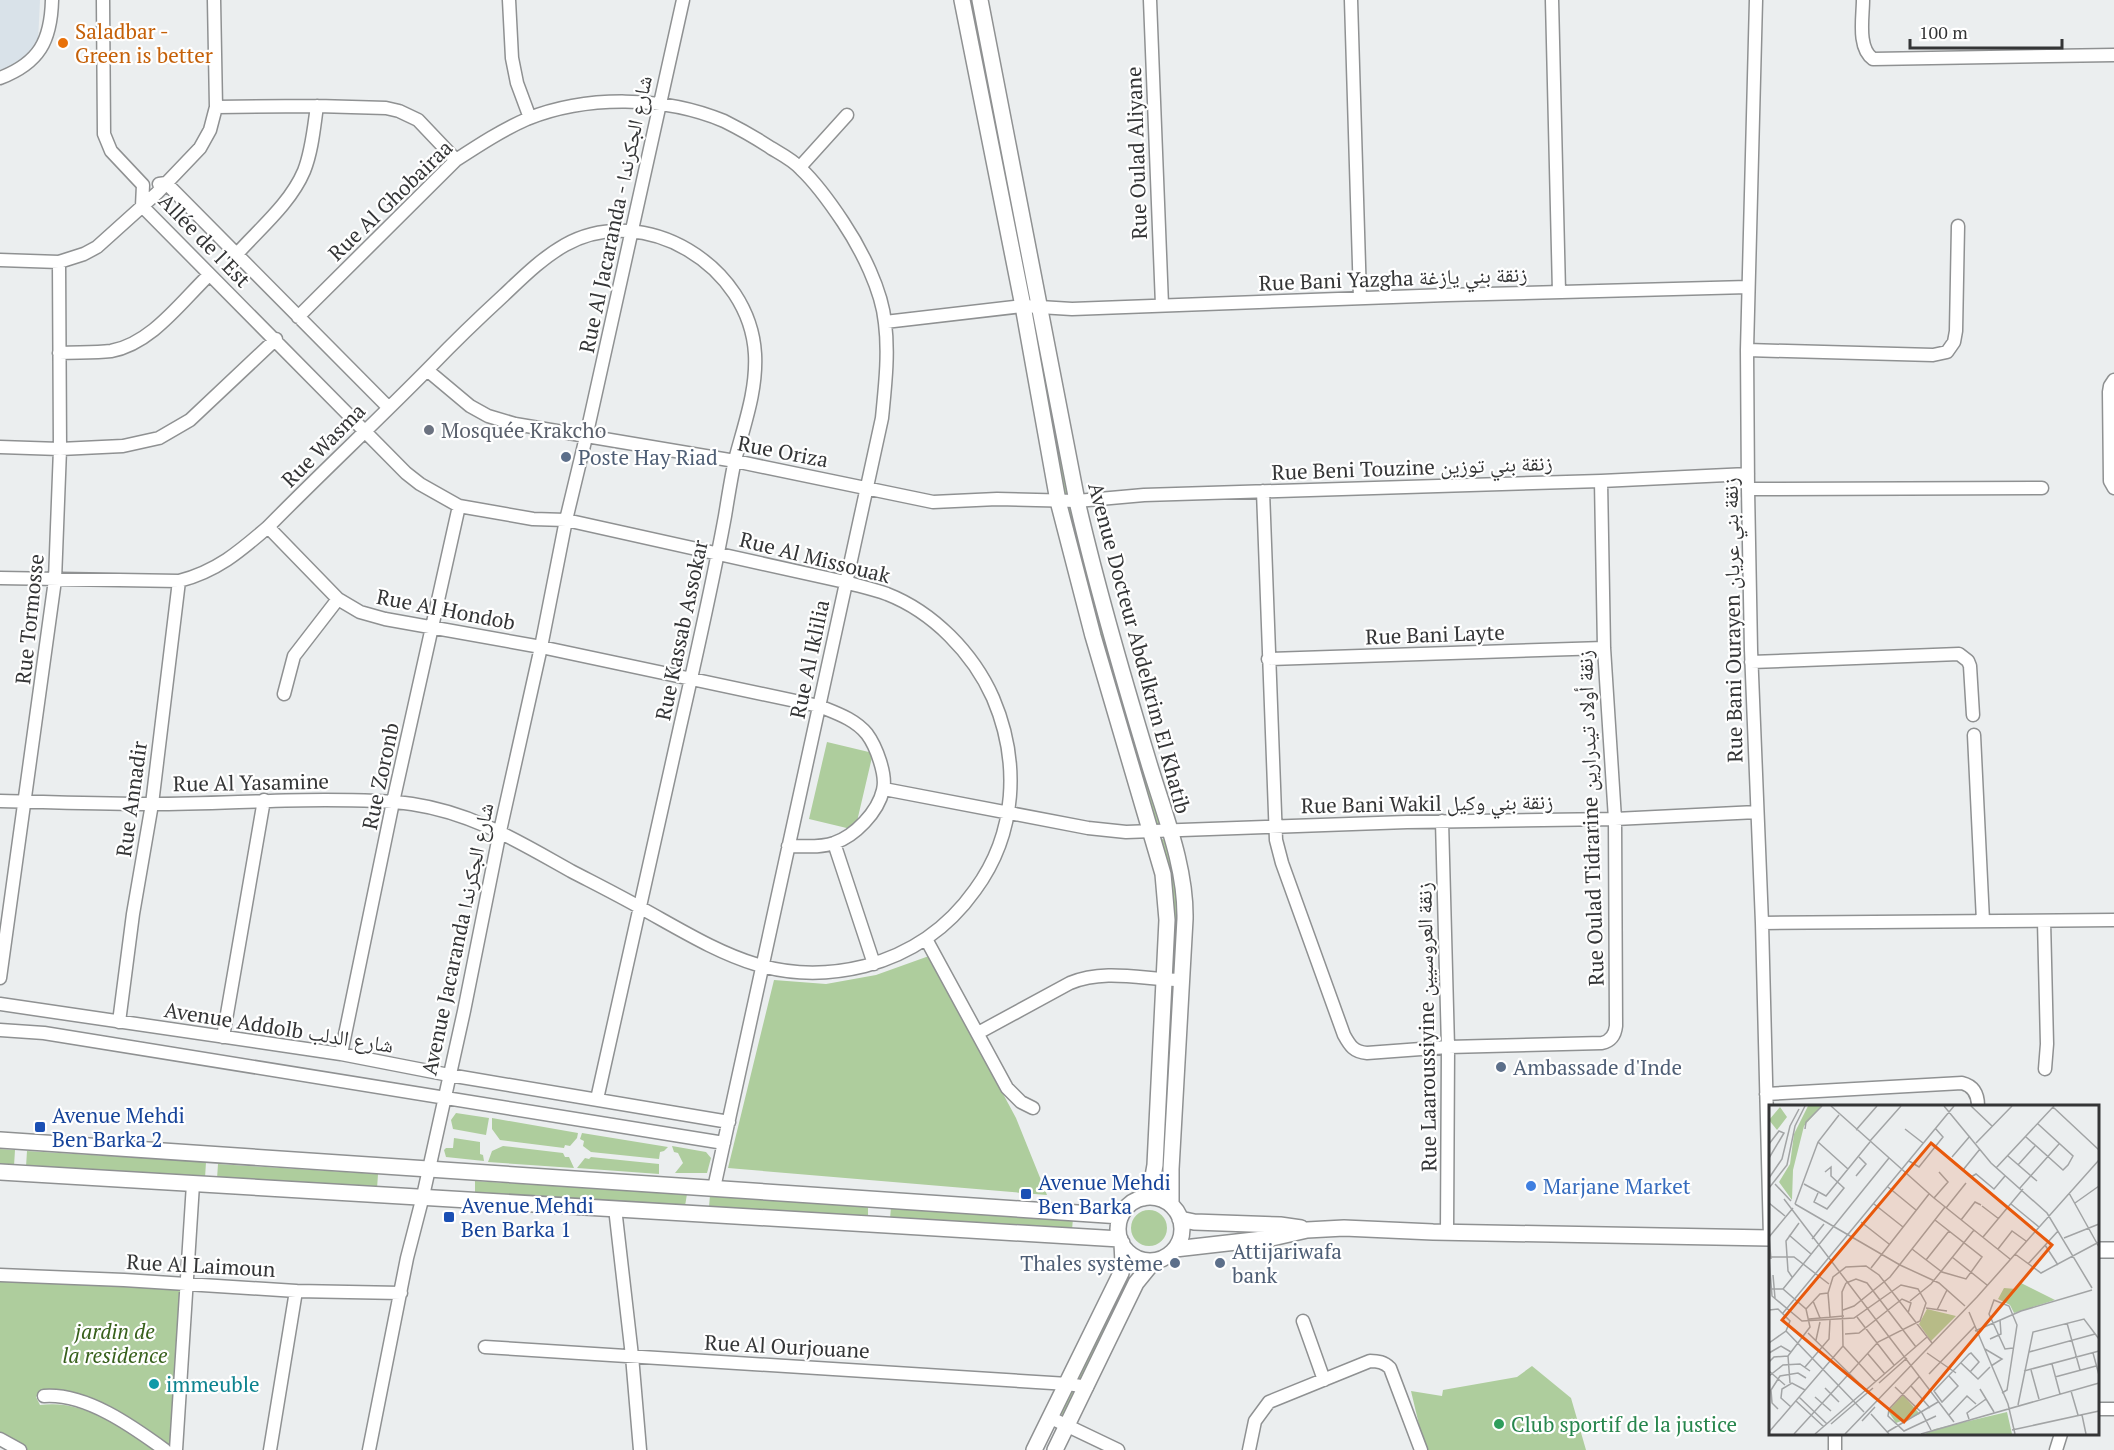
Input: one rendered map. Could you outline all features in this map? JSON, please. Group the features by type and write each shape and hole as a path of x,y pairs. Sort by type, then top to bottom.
{"main road":[{"name":"Avenue Docteur Abdelkrim El Khatib","path":"962,0 1023,306 1058,501 1087,614 1163,874 1167,920 1155,1166 1152,1182 1144,1198"},
{"name":"Avenue Docteur Abdelkrim El Khatib","path":"980,0 1091,564 1181,875 1184,897 1182,980 1172,1134 1171,1205"},
{"path":"0,1140 1121,1216"},
{"path":"0,1172 423,1196 1121,1241 1135,1257 1154,1261"},
{"path":"1034,1450 1120,1273 1123,1263 1119,1227 1121,1216 1131,1204 1144,1198 1154,1198 1171,1205 1180,1219 1182,1234 1175,1249 1169,1255 1154,1261 1136,1283 1055,1450"},
{"path":"1180,1219 1202,1223 1280,1225 1307,1230"},
{"path":"1175,1249 1272,1238 1307,1230 1365,1228 1447,1232 1769,1238"}],"street":[{"path":"0,78 23,67 38,53 48,36 52,0"},
{"path":"103,0 104,134 111,151 143,185"},
{"path":"0,260 59,262 84,254 97,247 190,159 210,130 216,107 214,0"},
{"path":"509,0 512,58 517,83 530,118"},
{"name":"Rue Al Jacaranda - شارع الجكرندا","path":"586,437 683,0"},
{"name":"Rue Oulad Aliyane","path":"1150,0 1162,305"},
{"path":"1351,0 1360,298"},
{"path":"1552,0 1559,292"},
{"name":"Rue Bani Ourayen زنقة بني عريان","path":"1756,0 1748,287 1748,489 1751,662 1762,923 1769,1202"},
{"path":"1863,0 1864,45 1867,54 1873,59 2114,55"},
{"name":"Rue Al Ghobairaa","path":"298,317 456,160 484,142 530,118 557,110 602,103 659,104"},
{"name":"Rue Al Iklilia","path":"659,104 722,120 748,133 800,167 837,212 853,237 869,270 885,322 885,383 882,418 714,1188"},
{"path":"236,255 287,199 298,183 310,150 317,106"},
{"path":"216,107 386,108 418,120 430,130 456,160"},
{"path":"800,167 847,115"},
{"name":"Allée de l'Est","path":"388,407 166,183 143,185 142,206 209,275 420,484 459,506"},
{"path":"1747,350 1933,356 1947,352 1954,342 1956,331 1958,226"},
{"name":"Rue Wasma","path":"0,579 179,581 200,576 219,566 242,550 268,527 476,321 546,257 569,243 596,234 631,230"},
{"name":"Rue Kassab Assokar","path":"597,1099 691,680 735,461 750,407 756,373 752,327 739,300 724,278 693,252 675,243 631,230"},
{"name":"Rue Tormosse","path":"0,978 55,580 60,449 59,262"},
{"path":"59,353 110,351 126,347 153,330 209,275"},
{"name":"Rue Bani Yazgha زنقة بني يازغة","path":"885,322 1023,306 1072,309 1748,287"},
{"path":"0,447 60,449 143,443 171,433 190,420 276,339"},
{"name":"Rue Oriza","path":"427,370 470,406 488,416 515,424 735,461 933,502 997,499 1077,501"},
{"path":"2114,380 2109,392 2110,481 2114,488"},
{"name":"Avenue Jacaranda شارع الجكرندا","path":"369,1450 407,1258 464,1011 500,831 542,647 566,520 586,437"},
{"name":"Rue Beni Touzine زنقة بني توزين","path":"1077,501 1144,495 1601,481 1748,474"},
{"name":"Rue Oulad Tidrarine زنقة أولاد تيدرارين","path":"1263,491 1275,827 1282,863 1344,1035 1352,1048 1367,1053 1448,1047 1602,1043 1611,1038 1616,1026 1614,819 1604,648 1601,481"},
{"path":"1748,489 2042,488"},
{"name":"Rue Al Missouak","path":"459,506 533,519 566,520 845,582 887,594 923,614 955,642 977,669 1001,718 1008,745 1011,769 1009,812 998,849 988,871 963,906 926,939 895,957 820,974 795,973 740,960 704,943 500,831"},
{"name":"Rue Zoronb","path":"341,1054 393,802 459,506"},
{"name":"Rue Al Hondob","path":"268,527 338,599 360,612 385,619 542,647 819,706 848,719 866,733 875,746 880,761 884,789"},
{"name":"Rue Annadir","path":"119,1022 133,914 152,804 179,581"},
{"path":"284,693 294,656 338,599"},
{"name":"Rue Bani Layte","path":"1268,659 1604,648"},
{"path":"1751,662 1959,654 1968,661 1970,666 1973,715"},
{"path":"1974,735 1983,921"},
{"path":"788,846 834,843 849,836 862,825 875,808 884,789"},
{"name":"Rue Bani Wakil زنقة بني وكيل","path":"884,789 1104,831 1151,832 1442,821 1614,819 1757,812"},
{"path":"223,1037 264,800"},
{"name":"Rue Al Yasamine","path":"0,801 152,804 264,800 393,802 446,811 500,831"},
{"name":"Rue Laaroussiyine زنقة العروسيين","path":"1442,821 1448,1047 1447,1232"},
{"path":"834,843 874,963"},
{"path":"2044,921 2047,1044 2045,1069"},
{"path":"1762,923 2114,921"},
{"path":"926,939 1007,1088 1021,1102 1033,1108"},
{"path":"978,1033 1070,982 1085,977 1101,975 1182,980"},
{"name":"Avenue Addolb شارع الدلب","path":"0,1004 341,1054 449,1075 729,1122"},
{"name":"Avenue Addolb شارع الدلب","path":"0,1030 44,1033 724,1143"},
{"path":"1766,1094 1962,1083 1971,1087 1975,1092 1978,1105"},
{"path":"176,1450 193,1184"},
{"path":"615,1208 640,1450"},
{"name":"Rue Al Laimoun","path":"0,1275 296,1291 401,1293"},
{"path":"270,1450 296,1291"},
{"path":"1303,1322 1324,1380"},
{"name":"Rue Al Ourjouane","path":"485,1347 1087,1387"},
{"path":"1249,1450 1255,1421 1265,1405 1370,1361 1386,1364 1390,1368 1420,1450"},
{"path":"44,1396 58,1395 85,1403 127,1424 165,1450"},
{"path":"2099,1408 2114,1409"},
{"path":"1051,1418 1118,1450"},
{"path":"2055,1450 2061,1435"},
{"path":"0,1439 20,1450"}],"shaded area":[{"path":"0,0 40,0 38,42 18,63 0,70"}],"green space":[{"path":"975,31 989,79 1029,288 1027,289"},
{"path":"1034,326 1037,327 1069,493 1067,494 1064,493"},
{"path":"1071,507 1160,825 1155,825 1104,653 1067,509"},
{"path":"827,742 873,753 855,830 809,819"},
{"path":"1160,840 1165,840 1178,899 1176,974 1171,975"},
{"path":"929,956 1016,1118 1047,1195 728,1168 774,980 826,984 876,975"},
{"path":"1170,986 1175,987 1166,1155 1162,1154"},
{"path":"456,1113 489,1118 486,1135 453,1129 451,1120"},
{"path":"492,1118 578,1133 577,1138 570,1146 565,1145 564,1148 500,1140 492,1129"},
{"path":"582,1133 668,1147 660,1152 659,1159 591,1152 583,1146 584,1141 580,1139"},
{"path":"454,1138 480,1142 480,1154 483,1155 484,1161 446,1157 444,1150 453,1148"},
{"path":"503,1146 563,1153 565,1157 569,1157 574,1168 488,1162 492,1151"},
{"path":"672,1146 706,1152 711,1158 707,1173 675,1173 683,1163"},
{"path":"0,1149 15,1150 14,1166 0,1165"},
{"path":"27,1151 206,1162 205,1178 26,1167"},
{"path":"585,1158 659,1164 659,1174 577,1168"},
{"path":"218,1164 378,1174 377,1189 217,1179"},
{"path":"475,1181 687,1194 685,1206 475,1192"},
{"path":"710,1195 868,1205 868,1218 709,1207"},
{"path":"891,1207 1073,1218 1072,1230 890,1219"},
{"path":"1149,1210 1162,1215 1167,1228 1162,1241 1149,1246 1136,1241 1131,1228 1136,1215"},
{"name":"jardin de la residence","path":"0,1278 181,1288 171,1448 57,1391 39,1393 36,1397 40,1405 56,1404 86,1411 115,1424 156,1450 26,1450 0,1436"},
{"path":"1121,1290 1123,1291 1101,1343 1066,1414 1062,1415 1060,1413"},
{"name":"Club sportif de la justice","path":"1532,1366 1571,1398 1586,1450 1425,1450 1411,1391 1442,1396 1443,1390 1517,1377"}],"place":[{"name":"Saladbar - Green is better","path":"63,43"},
{"name":"Mosquée Krakcho","path":"429,430"},
{"name":"Poste Hay Riad","path":"566,457"},
{"name":"Ambassade d'Inde","path":"1501,1067"},
{"name":"Avenue Mehdi Ben Barka 2","path":"40,1127"},
{"name":"Marjane Market","path":"1531,1186"},
{"name":"Avenue Mehdi Ben Barka","path":"1026,1194"},
{"name":"Avenue Mehdi Ben Barka 1","path":"449,1217"},
{"name":"Thales système","path":"1175,1263"},
{"name":"Attijariwafa bank","path":"1220,1263"},
{"name":"immeuble","path":"154,1384"},
{"name":"Club sportif de la justice","path":"1499,1424"}]}
